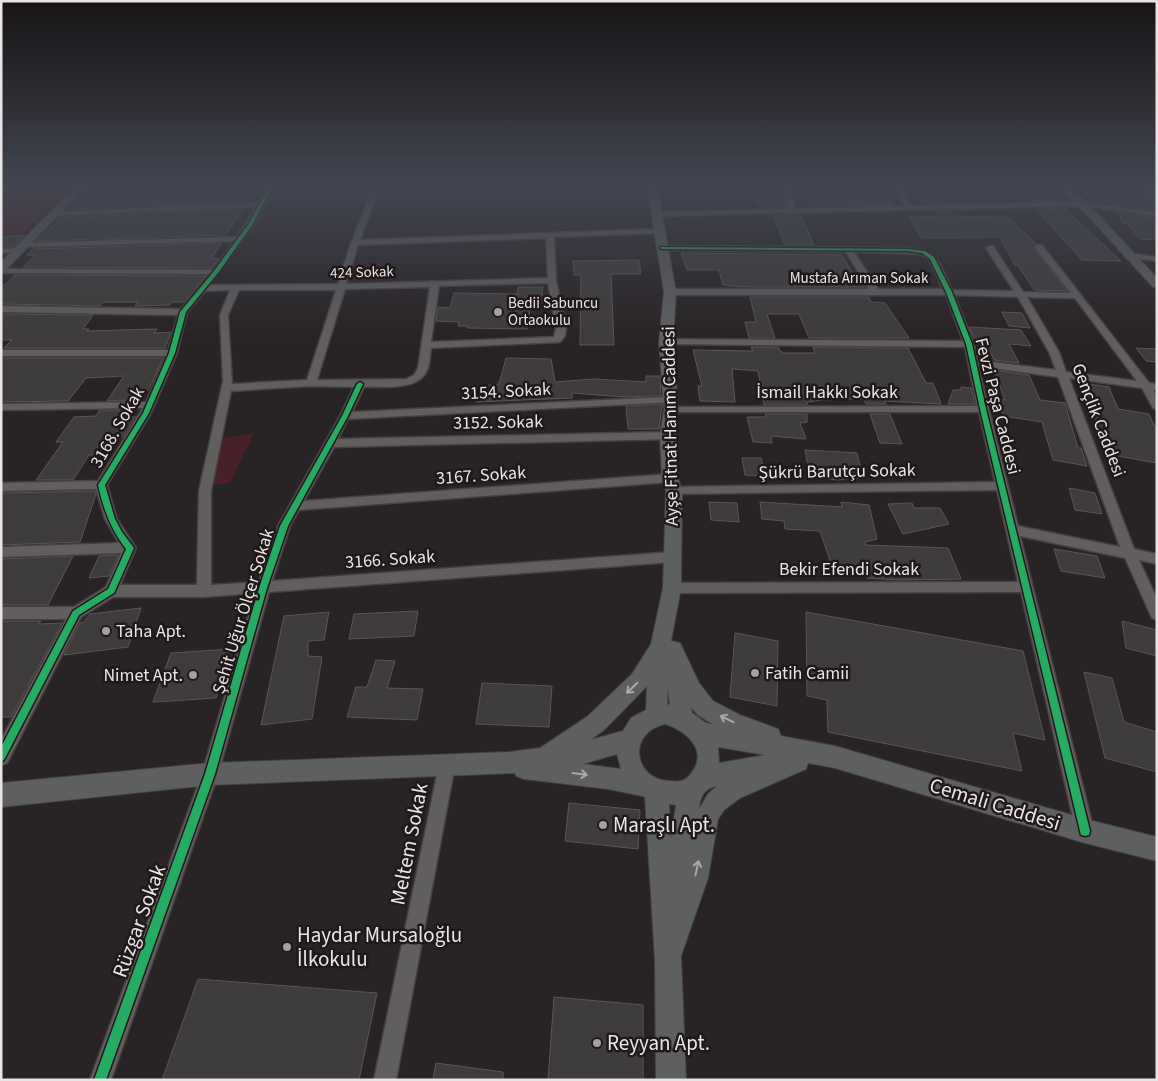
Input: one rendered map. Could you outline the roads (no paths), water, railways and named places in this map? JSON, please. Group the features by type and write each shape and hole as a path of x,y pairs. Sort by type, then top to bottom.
{"street":[{"path":"1,270 33,236"},
{"name":"3168. Sokak","path":"130,548 119,536 104,497 102,485 149,405 172,353 183,312 216,272 240,236"},
{"path":"312,383 358,236"},
{"path":"355,243 515,236"},
{"path":"425,345 557,340 560,336 561,328 552,280 550,236"},
{"name":"Ayşe Fitnat Hanım Caddesi","path":"656,715 667,648 668,608 672,588 673,557 672,484 668,436 670,369 666,342 670,292 661,236"},
{"path":"1112,236 1157,285"},
{"path":"1,251 23,247 238,239"},
{"path":"1039,247 1146,386 1157,406"},
{"name":"Fevzi Paşa Caddesi","path":"662,248 908,250 923,252 932,258 949,292 974,362 1001,486 1085,831"},
{"name":"Gençlik Caddesi","path":"990,248 1021,294 1054,352 1064,374 1129,553 1157,614"},
{"path":"848,249 875,292"},
{"path":"1128,255 1157,259"},
{"path":"1,270 216,272"},
{"name":"424 Sokak","path":"203,288 341,287 552,280"},
{"path":"226,388 312,383 408,382 418,377 423,368 435,284"},
{"path":"204,591 205,491 228,381 224,315 236,287"},
{"name":"Mustafa Arıman Sokak","path":"670,292 949,292 1078,296"},
{"path":"1,309 183,312"},
{"path":"666,342 969,344"},
{"path":"1,353 172,353"},
{"path":"974,362 1157,388"},
{"name":"Şehit Uğur Ölçer Sokak","path":"210,774 262,588 284,526 345,416 360,384"},
{"path":"1,407 149,405"},
{"name":"İsmail Hakkı Sokak","path":"670,405 983,409"},
{"name":"3154. Sokak","path":"345,416 670,405"},
{"name":"3152. Sokak","path":"329,443 668,436"},
{"name":"Şükrü Barutçu Sokak","path":"672,484 1001,486"},
{"name":"3167. Sokak","path":"295,506 672,484"},
{"path":"1,487 102,485"},
{"path":"1012,530 1157,559"},
{"path":"1,552 130,548 111,591 76,613 1,757"},
{"name":"3166. Sokak","path":"111,591 204,591 262,588 673,557"},
{"name":"Bekir Efendi Sokak","path":"672,588 1026,587"},
{"path":"1,613 76,613"},
{"path":"542,759 596,723 639,681 667,648 701,703 737,724 802,756"},
{"name":"Ayşe Fitnat Hanım Caddesi","path":"667,648 682,718"},
{"path":"670,955 696,784 708,767 709,755 706,743 700,733 682,718 664,714 656,715 639,724 629,740 628,752 630,764 636,776 651,788 670,955 671,1080"},
{"name":"Cemali Caddesi","path":"700,733 802,756 835,757 1085,831 1157,849"},
{"path":"479,765 578,754 629,740"},
{"path":"670,955 689,900 698,866 704,823 716,801 735,788 802,756"},
{"name":"Cemali Caddesi","path":"696,784 802,756"},
{"path":"1,795 210,774 447,765 479,765 590,775 651,788 667,794 696,784"},
{"name":"Meltem Sokak","path":"385,1080 447,765"},
{"name":"Rüzgar Sokak","path":"100,1080 210,774"}],"place":[{"name":"Bedii Sabuncu Ortaokulu","path":"498,312"},
{"name":"Taha Apt.","path":"106,631"},
{"name":"Fatih Camii","path":"755,673"},
{"name":"Nimet Apt.","path":"193,675"},
{"name":"Maraşlı Apt.","path":"603,825"},
{"name":"Haydar Mursaloğlu İlkokulu","path":"287,947"},
{"name":"Reyyan Apt.","path":"597,1043"}]}
